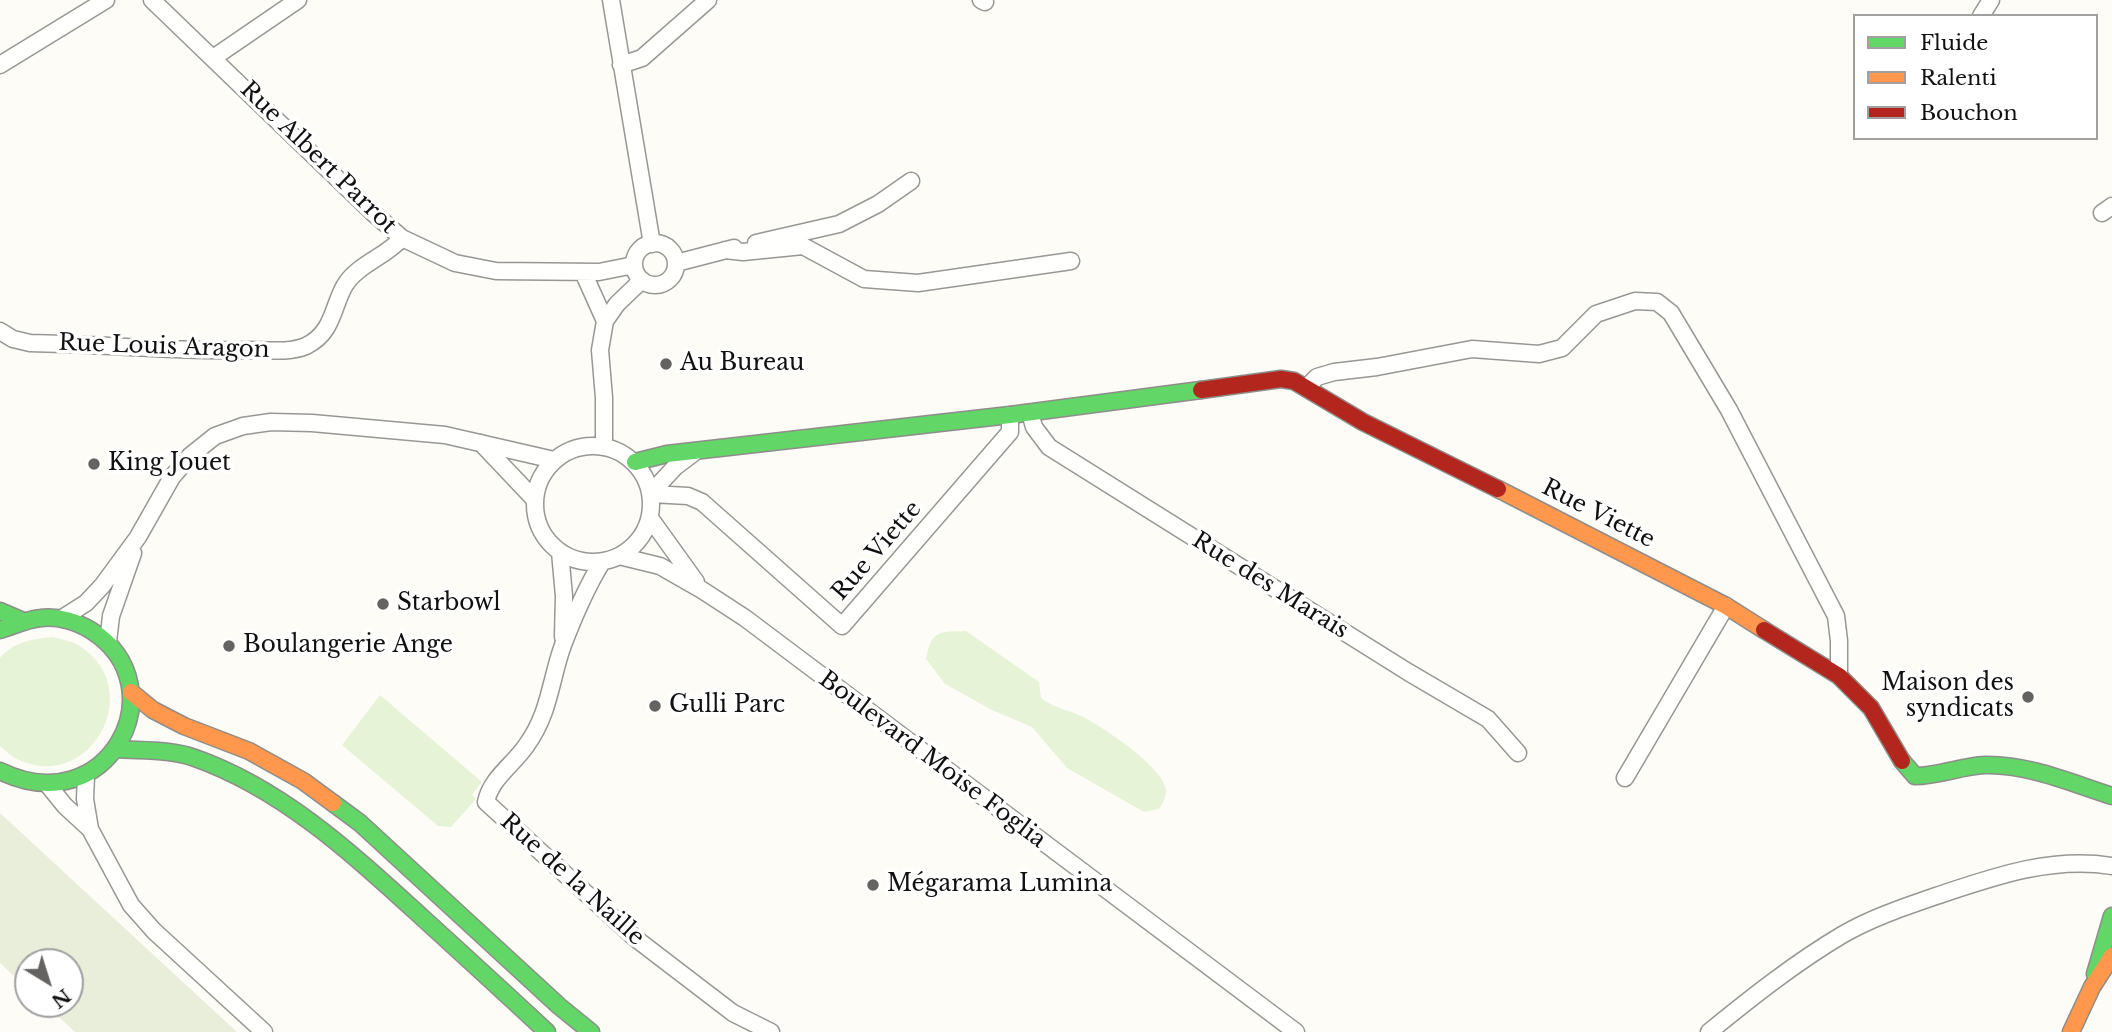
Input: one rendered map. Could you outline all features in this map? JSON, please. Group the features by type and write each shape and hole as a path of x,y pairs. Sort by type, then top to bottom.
{"street":[{"path":"0,65 106,0"},
{"name":"Rue Albert Parrot","path":"152,0 402,238 455,263 496,271 599,272 634,265"},
{"path":"213,58 298,0"},
{"path":"611,0 652,244"},
{"path":"621,65 642,58 708,0"},
{"path":"676,263 839,224 878,204 911,181"},
{"name":"Rue Louis Aragon","path":"0,331 13,339 30,343 198,351 304,347 319,338 334,317 345,285 354,274 393,249 402,238"},
{"path":"652,244 659,244 671,250 676,263 675,270 667,281 654,285 642,280 634,265 637,253 652,244"},
{"path":"725,250 743,253 803,246 864,279 918,283 1071,261"},
{"path":"583,272 605,321"},
{"path":"604,446 600,350 605,321 617,304 642,280"},
{"path":"1307,387 1317,377 1334,372 1377,367 1472,349 1539,354 1562,348 1596,314 1635,301 1657,302 1671,313 1729,410 1836,615 1839,676"},
{"name":"Rue Viette","path":"635,462 699,450 1030,413 1281,379 1294,381 1363,422 1726,606 1839,676 1871,708 1906,766 1915,776 1931,777 1959,769 1994,765 2112,796"},
{"name":"Rue des Marais","path":"1030,413 1034,427 1049,447 1408,672 1488,719 1518,753"},
{"name":"Rue Viette","path":"651,493 688,496 702,502 842,626 1010,432 1010,415"},
{"path":"64,617 94,595 138,537 172,477 190,456 215,436 243,426 271,422 312,423 445,435 554,460"},
{"path":"481,443 535,500"},
{"path":"584,446 604,446 621,452 635,462 645,477 651,493 650,518 633,546 619,556 602,562 587,562 560,552 549,542 540,530 535,500 539,481 554,460 565,452 584,446"},
{"path":"651,493 675,467 699,450"},
{"name":"Boulevard Moise Foglia","path":"650,518 702,590"},
{"path":"108,642 111,616 138,537"},
{"path":"560,552 564,596 562,646"},
{"name":"Boulevard Moise Foglia","path":"619,556 660,566 744,618 1296,1032"},
{"path":"562,646 585,591 602,562"},
{"path":"1625,778 1726,606"},
{"path":"0,611 21,620"},
{"path":"0,630 21,620 43,616 64,617 95,631 119,656 127,673 131,692 128,722 116,749 102,764 86,775 69,782 48,785 26,782 1,773"},
{"name":"Rue de la Naille","path":"562,646 545,713 526,746 493,783 485,802 635,938 733,1013 771,1032"},
{"path":"131,692 153,710 184,726 249,751 303,781 360,823 559,1006 591,1032"},
{"path":"116,749 165,751 193,758 234,775 275,799 355,856 547,1032"},
{"path":"86,775 85,799 90,830"},
{"path":"48,785 90,830 131,905 181,957 264,1032"},
{"path":"1709,1032 1779,976 1844,933 1895,910 2001,874 2056,863 2112,866"},
{"path":"2092,987 2112,916"},
{"path":"2071,1032 2092,987 2112,956"}],"green space":[{"path":"966,631 1039,682 1041,698 1080,715 1119,739 1144,759 1154,769 1166,789 1159,809 1144,812 1067,768 1032,727 992,710 945,684 926,659 928,649 938,634"},
{"path":"52,637 78,645 99,664 109,686 109,709 102,732 87,750 67,762 43,766 17,759 0,746 0,658 17,645"},
{"path":"380,695 482,782 472,795 476,799 451,827 438,826 342,745"},
{"path":"0,813 237,1032 75,1032 60,1018 84,1018 84,948 14,948 14,976 0,963"}],"traffic: fast":[{"path":"635,462 667,454 1201,390"},
{"path":"0,611 21,620"},
{"path":"0,630 31,620 48,618 68,620 81,625 92,631 117,655 130,684 130,714 119,742 100,765 72,779 39,782 0,771"},
{"path":"116,749 166,752 195,758 256,786 284,803 338,843 547,1032"},
{"path":"1902,761 1915,776 1976,766 2001,766 2049,775 2112,796"},
{"path":"333,803 360,823 559,1006 591,1032"},
{"path":"2095,974 2112,916"}],"traffic: slow":[{"path":"1498,489 1726,606 1764,630"},
{"path":"131,692 153,710 184,726 249,751 303,781 333,803"},
{"path":"2071,1032 2092,987 2112,956"}],"traffic: jam":[{"path":"1201,390 1281,379 1294,381 1363,422 1498,489"},
{"path":"1764,630 1839,676 1871,708 1902,761"}],"place":[{"name":"Au Bureau","path":"666,364"},
{"name":"King Jouet","path":"94,464"},
{"name":"Starbowl","path":"383,604"},
{"name":"Boulangerie Ange","path":"229,646"},
{"name":"Maison des syndicats","path":"2028,697"},
{"name":"Gulli Parc","path":"655,706"},
{"name":"Mégarama Lumina","path":"873,885"}]}
